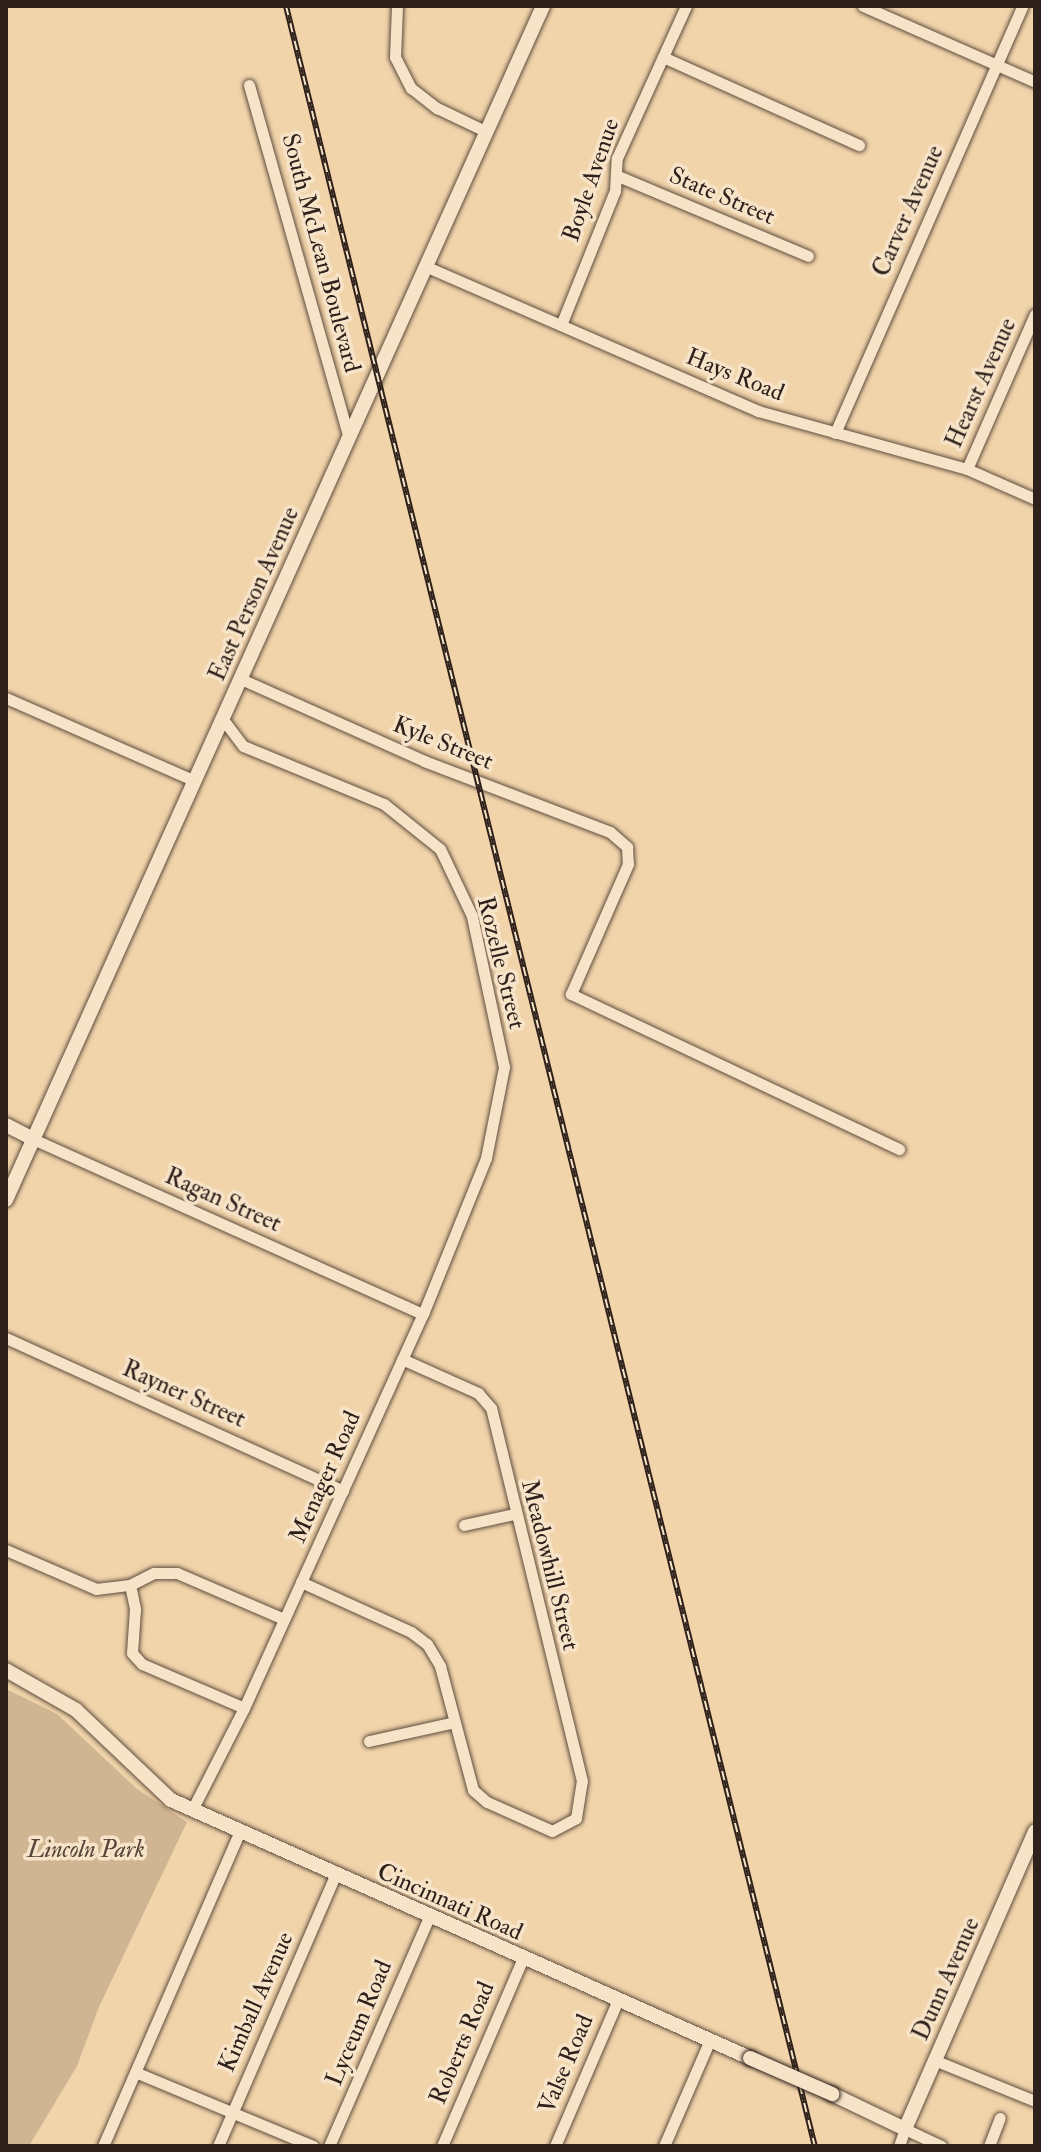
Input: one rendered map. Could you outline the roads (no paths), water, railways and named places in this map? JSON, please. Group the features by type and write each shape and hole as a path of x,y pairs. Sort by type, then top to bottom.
{"street":[{"path":"397,6 395,57 411,88 437,108 485,131"},
{"name":"East Person Avenue","path":"6,1200 543,6"},
{"name":"Boyle Avenue","path":"561,325 618,176 617,158 686,6"},
{"path":"863,6 1035,82"},
{"name":"Carver Avenue","path":"835,433 1022,6"},
{"path":"663,57 859,145"},
{"name":"South McLean Boulevard","path":"249,85 348,434"},
{"name":"State Street","path":"618,176 808,256"},
{"name":"Hays Road","path":"427,267 758,411 967,469 1035,499"},
{"name":"Hearst Avenue","path":"967,469 1035,314"},
{"name":"Kyle Street","path":"241,679 424,761 610,832 627,847 628,864 571,994 899,1149"},
{"path":"6,698 195,781"},
{"name":"Rozelle Street","path":"222,718 243,746 384,804 440,849 472,916 504,1067 486,1158"},
{"name":"Ragan Street","path":"6,1125 423,1314"},
{"name":"Menager Road","path":"192,1810 244,1708 423,1314 486,1158"},
{"name":"Rayner Street","path":"6,1338 343,1491"},
{"name":"Meadowhill Street","path":"402,1359 478,1393 491,1408 514,1514 582,1781 581,1804 566,1828 552,1831 473,1790 451,1723"},
{"path":"464,1525 514,1514"},
{"path":"6,1550 82,1586 130,1585 154,1573 177,1573 284,1619"},
{"path":"301,1582 411,1632 427,1644 440,1666 451,1723 369,1741"},
{"path":"130,1585 135,1609 132,1653 142,1664 244,1708"},
{"name":"Cincinnati Road","path":"6,1670 76,1710 171,1800 905,2129"},
{"name":"Dunn Avenue","path":"899,2146 1035,1831"},
{"path":"103,2146 239,1833"},
{"name":"Kimball Avenue","path":"218,2146 335,1876"},
{"name":"Lyceum Road","path":"329,2146 429,1917"},
{"name":"Roberts Road","path":"442,2146 523,1958"},
{"name":"Valse Road","path":"555,2146 618,2000"},
{"path":"664,2146 709,2042"},
{"path":"934,2060 1035,2101"},
{"path":"135,2072 233,2110 313,2146"},
{"path":"989,2146 1000,2118"},
{"path":"905,2129 941,2146"}],"railway":[{"path":"286,6 815,2146"}],"park label":[{"name":"Lincoln Park","path":"86,1850"}]}
